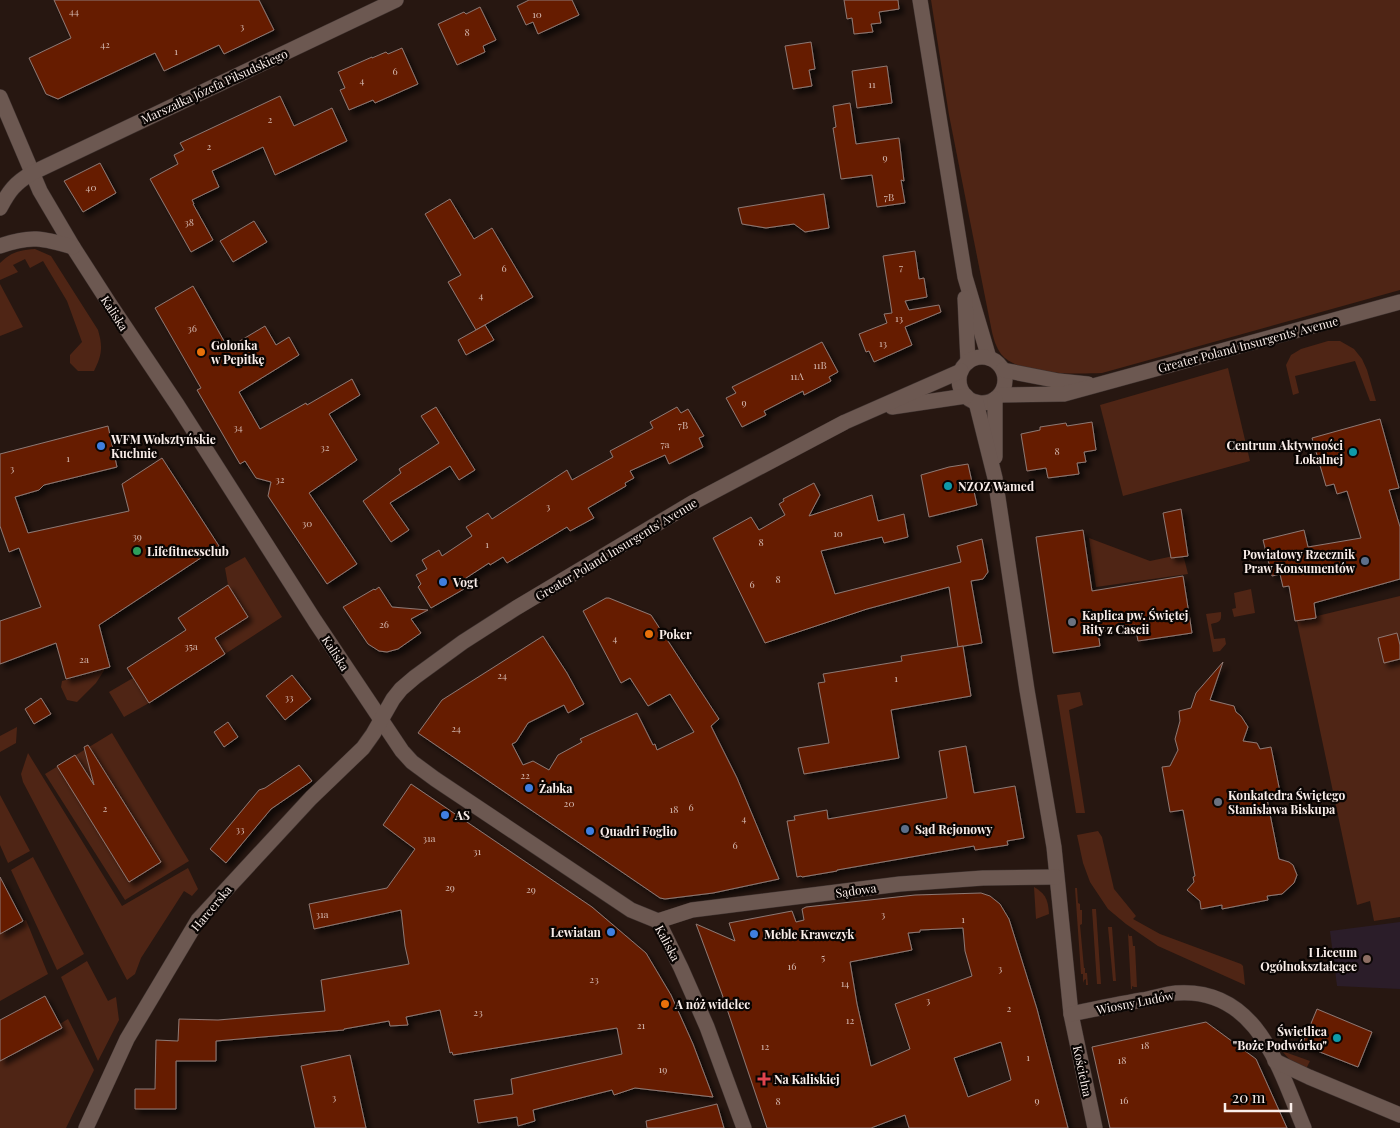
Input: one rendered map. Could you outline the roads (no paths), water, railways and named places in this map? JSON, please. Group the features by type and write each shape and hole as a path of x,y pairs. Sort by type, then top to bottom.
{"street":[{"name":"Marszałka Józefa Piłsudskiego","path":"0,208 12,187 32,173 396,0"},
{"path":"920,0 964,277 989,358"},
{"name":"Kaliska","path":"0,97 46,203 73,247 108,303 178,406 310,613 402,750 412,762 435,779 631,910 658,922 707,1027 744,1128"},
{"path":"0,246 25,238 37,238 73,247"},
{"path":"964,277 964,367 959,378 959,384 971,399 995,478"},
{"name":"Greater Poland Insurgents' Avenue","path":"997,397 1064,394 1400,302"},
{"path":"964,367 977,357 983,356 995,360 1004,370 1005,383 997,397 989,402 982,403 971,399"},
{"name":"Greater Poland Insurgents' Avenue","path":"381,720 393,699 414,677 463,642 516,608 692,502 831,429 964,367"},
{"name":"Greater Poland Insurgents' Avenue","path":"1004,370 1059,381 1096,384"},
{"path":"995,478 997,397"},
{"name":"Greater Poland Insurgents' Avenue","path":"873,410 971,399"},
{"name":"Kościelna","path":"995,478 1051,828 1071,1014 1095,1128"},
{"name":"Harcerska","path":"86,1128 127,1039 198,920 311,798 362,748 381,720"},
{"name":"Sądowa","path":"658,922 692,910 900,884 983,878 1056,877"},
{"name":"Wiosny Ludów","path":"1071,1014 1177,993 1206,996 1235,1007 1246,1016 1263,1038 1287,1086 1304,1128"},
{"path":"1275,1061 1309,1078 1400,1115"}],"place":[{"name":"Golonka w Pepitkę","path":"201,352"},
{"name":"WFM Wolsztyńskie Kuchnie","path":"101,446"},
{"name":"Centrum Aktywności Lokalnej","path":"1353,452"},
{"name":"NZOZ Wamed","path":"948,486"},
{"name":"Lifefitnessclub","path":"137,551"},
{"name":"Powiatowy Rzecznik Praw Konsumentów","path":"1365,561"},
{"name":"Vogt","path":"443,582"},
{"name":"Kaplica pw. Świętej Rity z Cascii","path":"1072,622"},
{"name":"Poker","path":"649,634"},
{"name":"Żabka","path":"529,788"},
{"name":"Konkatedra Świętego Stanisława Biskupa","path":"1218,802"},
{"name":"AS","path":"445,815"},
{"name":"Sąd Rejonowy","path":"905,829"},
{"name":"Quadri Foglio","path":"590,831"},
{"name":"Lewiatan","path":"611,932"},
{"name":"Meble Krawczyk","path":"754,934"},
{"name":"I Liceum Ogólnokształcące","path":"1367,959"},
{"name":"A nóż widelec","path":"665,1004"},
{"name":"Świetlica \"Boże Podwórko\"","path":"1337,1038"},
{"name":"Na Kaliskiej","path":"764,1079"}]}
